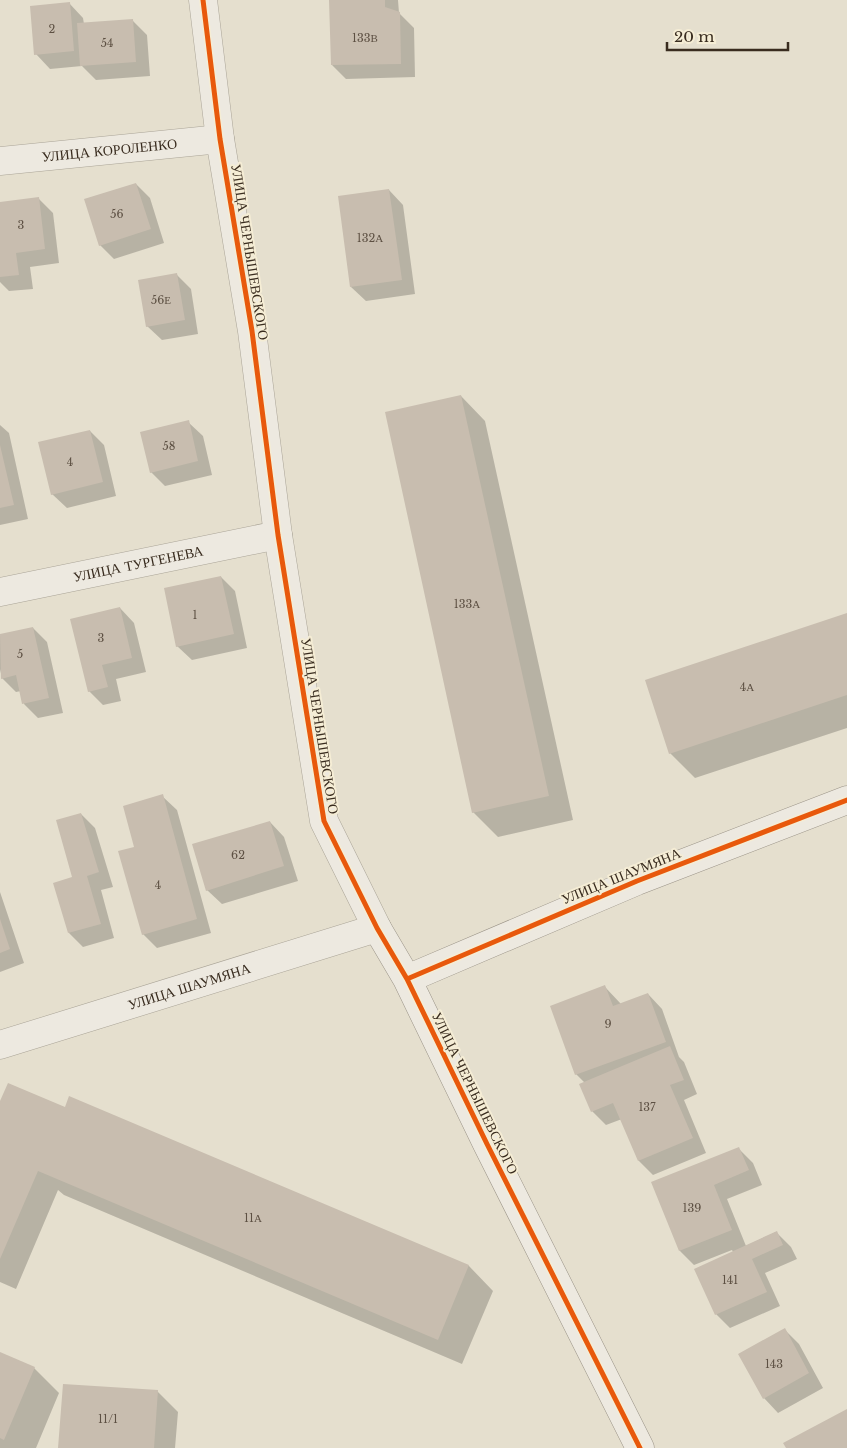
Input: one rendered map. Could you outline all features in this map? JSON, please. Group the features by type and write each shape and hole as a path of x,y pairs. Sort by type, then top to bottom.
{"street":[{"name":"УЛИЦА ЧЕРНЫШЕВСКОГО","path":"203,0 220,139 252,331 278,535 324,821 377,928 407,980 491,1153 640,1448"},
{"name":"УЛИЦА КОРОЛЕНКО","path":"0,161 220,139"},
{"name":"УЛИЦА ТУРГЕНЕВА","path":"0,592 278,535"},
{"name":"УЛИЦА ШАУМЯНА","path":"407,980 637,880 847,800"},
{"name":"УЛИЦА ШАУМЯНА","path":"0,1045 377,928"}],"building":[{"path":"329,0 385,0 385,7 400,12 401,64 331,65"},
{"path":"70,2 74,51 34,55 30,6"},
{"path":"133,19 136,62 80,66 77,23"},
{"path":"136,183 151,229 99,246 84,199"},
{"path":"389,189 402,280 350,287 338,196"},
{"path":"39,197 45,249 16,253 19,275 0,277 0,202"},
{"path":"177,273 185,320 146,327 138,280"},
{"path":"461,395 549,796 472,813 385,412"},
{"path":"189,420 198,461 150,473 140,432"},
{"path":"90,430 103,482 51,495 38,442"},
{"path":"0,445 14,505 0,508"},
{"path":"221,576 234,634 176,647 164,588"},
{"path":"120,607 132,658 102,665 108,687 88,692 70,619"},
{"path":"847,613 847,695 669,754 645,680"},
{"path":"33,627 49,698 22,704 16,675 1,679 0,634"},
{"path":"163,794 197,919 142,935 118,851 134,847 123,806"},
{"path":"81,813 99,872 87,876 101,924 68,933 53,883 72,877 56,820"},
{"path":"270,821 284,866 206,891 192,844"},
{"path":"0,919 10,949 0,953"},
{"path":"605,985 613,1006 648,993 666,1042 575,1075 550,1006"},
{"path":"670,1046 684,1080 670,1085 693,1138 638,1161 613,1103 591,1112 579,1084"},
{"path":"8,1083 65,1107 69,1096 469,1265 438,1340 38,1171 0,1259 0,1101"},
{"path":"739,1147 749,1170 714,1185 732,1230 679,1251 651,1182"},
{"path":"777,1231 783,1245 752,1259 767,1292 715,1315 694,1269"},
{"path":"785,1328 809,1373 763,1399 738,1354"},
{"path":"0,1352 35,1367 4,1440 0,1438"},
{"path":"63,1384 158,1390 154,1448 58,1448"},
{"path":"847,1409 847,1448 786,1448 783,1443"}],"cycle path":[{"path":"203,0 220,139 252,331 278,535 324,821 377,928 407,979 487,1144 640,1448"},
{"path":"407,979 637,881 847,800"}]}
